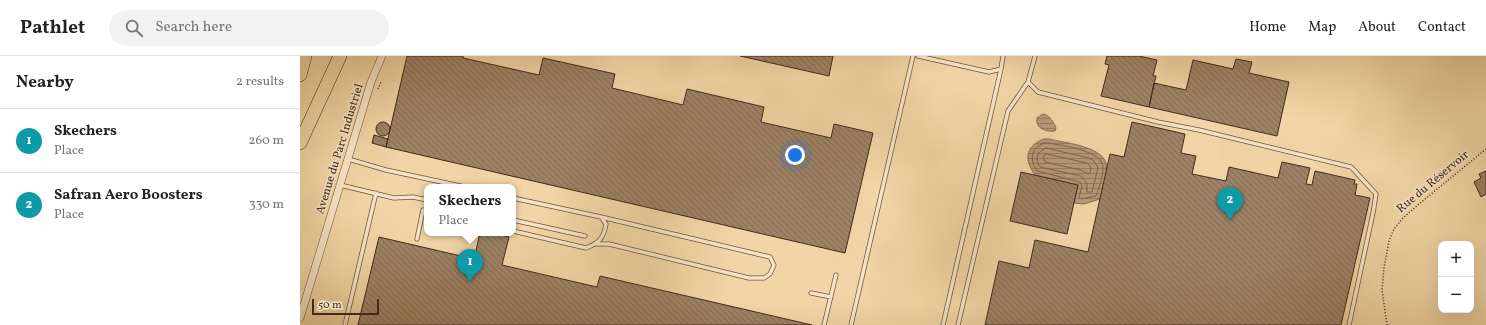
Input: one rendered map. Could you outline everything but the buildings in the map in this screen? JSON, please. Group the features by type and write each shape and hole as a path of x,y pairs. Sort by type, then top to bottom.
{"highway":[{"path":"300,75 305,56"},
{"path":"300,143 340,56"}],"street":[{"name":"Avenue du Parc Industriel","path":"300,318 371,82 382,56"}],"lane":[{"path":"851,325 912,56"},
{"path":"918,56 989,72 1001,69"},
{"path":"943,325 1004,56"},
{"path":"958,325 1008,111 1028,82 1035,56"},
{"path":"1028,82 1038,92 1158,122 1199,130 1351,167 1376,194 1349,325"},
{"path":"348,160 451,184"},
{"path":"340,186 394,198 413,197 424,199"},
{"path":"346,325 376,193"},
{"path":"516,199 770,257 774,265 770,274 764,278 749,278 609,244 596,244 586,248 516,232"},
{"path":"417,239 424,210"},
{"path":"596,244 605,233 606,224 601,217"},
{"path":"516,221 585,236"},
{"path":"824,325 836,275"},
{"path":"811,293 831,297"}],"path":[{"name":"Rue du Réservoir","path":"1387,325 1382,290 1389,241 1394,228 1419,204 1486,149"}],"water":[{"path":"1043,114 1048,116 1054,124 1056,128 1055,131 1042,129 1038,125 1037,118"},
{"path":"1044,139 1074,144 1093,150 1100,155 1105,161 1107,172 1100,199 1084,204 1074,203 1078,185 1035,175 1029,164 1028,154 1033,145"}],"place":[{"name":"Safran Aero Boosters","path":"1230,220"},
{"name":"Skechers","path":"470,282"}]}
